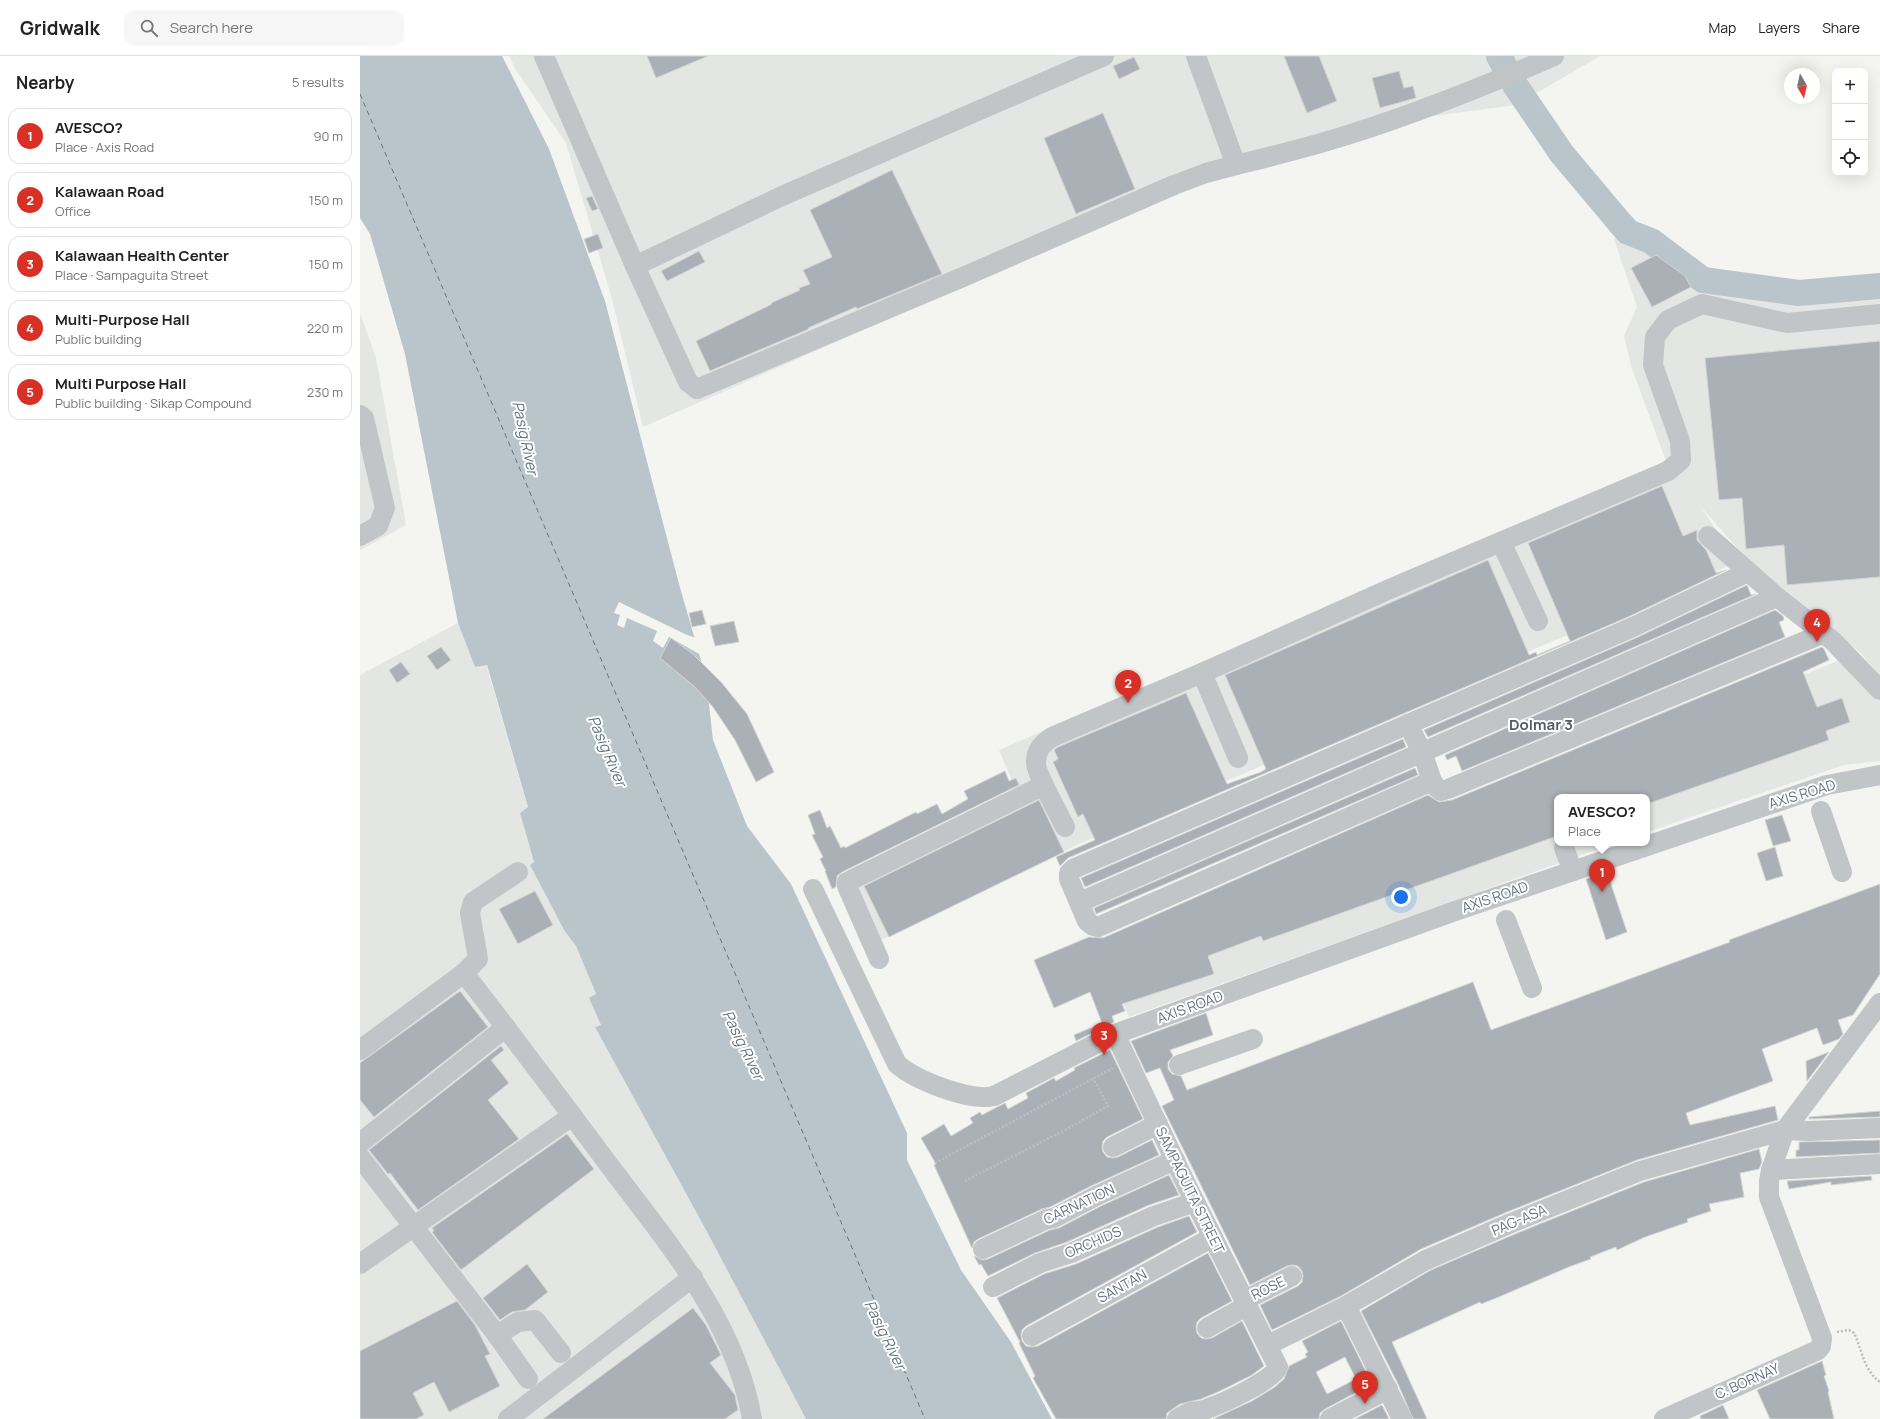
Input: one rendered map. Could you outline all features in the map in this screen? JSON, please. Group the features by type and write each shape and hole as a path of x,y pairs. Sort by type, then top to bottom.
{"street":[{"path":"544,56 635,266 688,382 697,389 1174,185 1206,173 1322,143 1387,122 1498,82 1554,56"},
{"path":"635,266 782,196 1104,56"},
{"path":"1196,56 1236,166"},
{"path":"1065,827 1035,763 1038,751 1042,744 1052,737 1202,673 1392,588 1668,471 1681,460 1680,442 1653,365 1655,337 1668,320 1702,304 1787,323 1880,314"},
{"path":"360,415 364,418 385,508 378,526 360,536"},
{"path":"1708,536 1777,597 1822,634 1833,641 1880,690"},
{"path":"1501,542 1538,621"},
{"path":"1432,781 1098,926 1093,926 1087,921 1069,879 1069,873 1073,870 1633,627 1748,572"},
{"path":"1080,902 1777,597"},
{"path":"1408,724 1422,752 1432,781 1441,791 1822,634"},
{"path":"1202,673 1238,758"},
{"name":"AXIS ROAD","path":"1650,845 1827,785 1880,775"},
{"path":"879,959 847,886 847,882 1044,785"},
{"path":"1821,811 1842,872"},
{"name":"AXIS ROAD","path":"813,889 897,1064 916,1077 958,1092 987,1097 994,1096 1115,1034 1458,918 1573,871 1647,846"},
{"path":"1564,848 1573,871"},
{"path":"360,1050 464,973 478,959 470,913 473,902 518,872"},
{"path":"1506,920 1532,988"},
{"path":"464,973 693,1277 728,1340 742,1374 752,1419"},
{"path":"1822,1338 1769,1197 1769,1181 1771,1170 1785,1130 1880,1003"},
{"path":"360,1143 506,1027"},
{"name":"SAMPAGUITA STREET","path":"1115,1034 1195,1202 1278,1367 1273,1375 1248,1390 1211,1408 1198,1412 1190,1412 1177,1419"},
{"path":"1179,1065 1252,1039"},
{"path":"360,1264 572,1116"},
{"path":"1113,1147 1158,1124"},
{"name":"PAG-ASA","path":"1268,1345 1346,1306 1426,1260 1576,1196 1640,1171 1785,1130 1809,1131 1880,1128"},
{"path":"360,1157 497,1336 528,1380"},
{"name":"CARNATION","path":"983,1249 1048,1219 1054,1218 1096,1196 1175,1160"},
{"path":"1771,1170 1880,1164"},
{"name":"ORCHIDS","path":"993,1287 1040,1263 1071,1253 1154,1216 1195,1202"},
{"name":"SANTAN","path":"1032,1336 1213,1237"},
{"name":"ROSE","path":"1207,1328 1246,1302 1292,1276"},
{"path":"508,1419 693,1277"},
{"path":"1346,1306 1402,1419"},
{"path":"497,1336 518,1322 536,1320 561,1353"},
{"name":"C. BORNAY","path":"1664,1419 1818,1350 1821,1346 1822,1338"},
{"path":"1330,1419 1388,1389"}],"path":[{"path":"934,1163 1093,1078 1128,1061"},
{"path":"965,1181 1065,1130 1108,1106 1093,1078"},
{"path":"1822,1338 1837,1332 1852,1331 1864,1360 1874,1378 1880,1382"}],"shaded area":[{"path":"510,56 1600,56 1516,105 1417,118 1195,184 643,427 612,299 566,143 514,67"},
{"path":"1628,236 1720,286 1797,297 1880,290 1880,676 1861,653 1820,621 1742,553 1700,506 1738,562 1079,844 871,945 842,878 1016,790 999,750 1666,461 1631,366 1624,336 1637,307 1614,239"},
{"path":"360,313 376,358 406,525 360,550"},
{"path":"458,623 475,667 486,664 528,808 520,813 534,862 530,865 564,930 576,946 596,995 590,998 601,1025 595,1027 706,1230 806,1419 360,1419 360,675"},
{"path":"1845,658 1880,699 1880,761 1844,765 1650,831 1650,794 1554,794 1554,846 1607,846 1129,1017 1098,946 1444,822"}],"water":[{"name":"Pasig River","path":"360,56 502,56 549,149 605,301 679,584 706,678 713,740 747,826 791,884 907,1133 907,1160 961,1270 1011,1342 1052,1419 806,1419 706,1230 595,1027 601,1025 589,998 596,994 576,946 564,930 530,865 534,862 520,813 528,807 487,665 475,667 458,623 405,354 370,234 360,218"}],"pier":[{"path":"619,602 696,638 701,655 669,637 663,648 653,641 657,631 627,618 624,628 617,625 620,615 614,613"}],"building":[{"path":"647,56 708,56 656,78"},
{"path":"1284,56 1319,56 1337,101 1307,113"},
{"path":"1134,57 1140,69 1119,79 1113,66"},
{"path":"1399,71 1404,88 1413,86 1416,98 1380,108 1372,78"},
{"path":"1103,113 1135,189 1076,214 1044,138"},
{"path":"892,170 942,274 857,309 856,307 808,328 809,329 710,371 696,341 800,290 799,288 810,284 803,270 832,257 810,210"},
{"path":"592,196 598,209 592,211 586,198"},
{"path":"598,234 603,248 589,253 584,239"},
{"path":"699,251 705,262 667,281 661,271"},
{"path":"1656,255 1685,276 1691,287 1652,307 1631,268"},
{"path":"1880,341 1880,577 1787,585 1784,545 1746,549 1742,498 1719,500 1705,358"},
{"path":"1662,486 1683,536 1697,530 1697,540 1706,550 1716,573 1726,570 1628,617 1068,858 1060,866 1056,857 1095,840 1083,814 1078,817 1053,762 1058,759 1054,750 1058,747 1186,693 1227,784 1261,772 1266,769 1225,675 1488,560 1529,655 1536,652 1537,655 1570,641 1528,543"},
{"path":"1747,585 1751,595 1756,594 1428,737 1424,730 1638,637"},
{"path":"702,610 706,624 692,627 689,613"},
{"path":"1775,610 1783,616 1784,620 1779,622 1785,637 1462,771 1456,756 1447,760 1445,755"},
{"path":"734,621 739,642 715,646 710,626"},
{"path":"671,638 693,654 721,682 747,714 774,772 756,782 735,740 713,707 695,687 660,658"},
{"path":"441,647 451,660 437,670 427,656"},
{"path":"1822,647 1829,660 1803,672 1817,707 1842,698 1850,722 1826,731 1829,740 1650,803 1650,794 1554,794 1554,837 1263,941 1261,936 1208,956 1214,974 1122,1004 1125,1011 1112,1016 1114,1022 1076,1041 1074,1035 1102,1023 1090,992 1054,1008 1034,960 1089,937 1103,938 1428,795 1439,802 1452,800"},
{"path":"401,662 410,674 397,683 389,670"},
{"path":"1403,739 1406,747 1085,887 1081,878"},
{"path":"1415,768 1418,775 1096,914 1094,908"},
{"path":"1005,771 1009,781 1016,778 1019,785 842,872 837,876 836,887 832,889 820,859 823,857 812,835 815,834 808,815 820,810 827,828 830,826 841,848 844,846 845,848 916,812 917,814 937,804 942,814 968,799 964,791"},
{"path":"1039,800 1064,852 889,937 864,886"},
{"path":"1782,815 1791,841 1773,846 1765,820"},
{"path":"1775,847 1783,876 1766,881 1757,853"},
{"path":"1607,872 1627,932 1606,940 1586,879"},
{"path":"1880,884 1880,974 1853,1015 1838,1020 1843,1034 1839,1039 1823,1045 1817,1028 1762,1049 1773,1081 1686,1113 1690,1125 1775,1106 1778,1120 1637,1160 1507,1212 1421,1249 1341,1296 1272,1330 1260,1305 1298,1286 1302,1282 1302,1271 1298,1266 1287,1266 1250,1285 1162,1106 1174,1100 1160,1068 1146,1073 1131,1041 1206,1013 1213,1035 1170,1050 1173,1056 1168,1062 1168,1069 1172,1074 1181,1076 1187,1090 1473,982 1491,1030 1730,942 1729,940"},
{"path":"535,891 553,925 518,944 499,909"},
{"path":"460,991 488,1027 374,1117 360,1100 360,1063"},
{"path":"501,1046 504,1050 491,1060 509,1083 488,1100 519,1139 418,1210 390,1173 388,1174 369,1150"},
{"path":"1110,1050 1143,1119 1107,1137 1103,1141 1103,1152 1107,1157 1118,1157 1152,1140 1159,1155 1091,1186 1050,1207 1042,1209 978,1239 974,1242 972,1248 934,1165 936,1164 921,1138 944,1124 951,1136 973,1123 970,1118 980,1112 982,1115 1005,1103 1008,1109 1028,1098 1026,1093 1054,1078 1056,1081 1075,1070 1074,1068"},
{"path":"1829,1052 1807,1081 1806,1061"},
{"path":"1880,1111 1880,1117 1809,1119 1809,1117"},
{"path":"567,1134 594,1169 461,1270 432,1232 434,1231 432,1228"},
{"path":"1880,1140 1880,1153 1796,1157 1796,1150 1799,1150 1799,1142"},
{"path":"1759,1149 1762,1162 1759,1169 1740,1173 1744,1197 1709,1204 1711,1211 1687,1219 1688,1222 1645,1237 1617,1250 1616,1247 1590,1257 1591,1259 1494,1299 1481,1304 1480,1302 1392,1342 1427,1419 1413,1419 1398,1384 1361,1311 1431,1270 1515,1234 1644,1182"},
{"path":"1169,1175 1179,1195 1149,1205 1067,1242 1035,1253 988,1276 974,1256 982,1260 988,1259 1050,1230 1059,1228 1101,1206"},
{"path":"1871,1176 1872,1180 1831,1185 1831,1182 1789,1189 1787,1181"},
{"path":"1189,1216 1197,1232 1026,1326 1022,1330 1022,1341 1026,1346 1038,1346 1208,1253 1232,1301 1201,1318 1197,1322 1197,1333 1201,1338 1212,1338 1242,1321 1264,1366 1252,1375 1220,1391 1201,1399 1180,1404 1167,1413 1166,1419 1056,1419 1033,1378 1035,1376 1019,1343 1020,1342 997,1298 1044,1274 1076,1264 1158,1227"},
{"path":"527,1264 548,1292 525,1310 512,1312 500,1320 483,1298"},
{"path":"457,1301 475,1325 490,1354 485,1356 500,1386 449,1412 434,1382 413,1393 424,1415 416,1419 360,1419 360,1351"},
{"path":"693,1308 706,1325 721,1355 710,1363 735,1395 738,1410 725,1419 543,1419"},
{"path":"1341,1321 1372,1384 1325,1409 1320,1413 1319,1419 1213,1419 1252,1401 1275,1387 1284,1379 1289,1366 1307,1357 1305,1354 1308,1352 1302,1341","holes":["1345,1357 1356,1379 1327,1394 1316,1372"]},
{"path":"1822,1361 1834,1419 1770,1419 1757,1390"},
{"path":"1382,1405 1389,1419 1355,1419"},
{"path":"1723,1405 1729,1419 1701,1419 1700,1416"}],"waterway":[{"path":"1499,56 1506,69"},
{"path":"1515,85 1562,154 1628,232 1651,241 1703,280 1799,293 1880,286"}],"ferry route":[{"path":"360,94 925,1419"}],"place":[{"name":"Multi-Purpose Hall","path":"1817,642"},
{"name":"Kalawaan Road","path":"1128,703"},
{"name":"AVESCO?","path":"1602,892"},
{"name":"Kalawaan Health Center","path":"1104,1055"},
{"name":"Multi Purpose Hall","path":"1365,1404"}],"district":[{"name":"Dolmar 3","path":"1541,725"}]}
